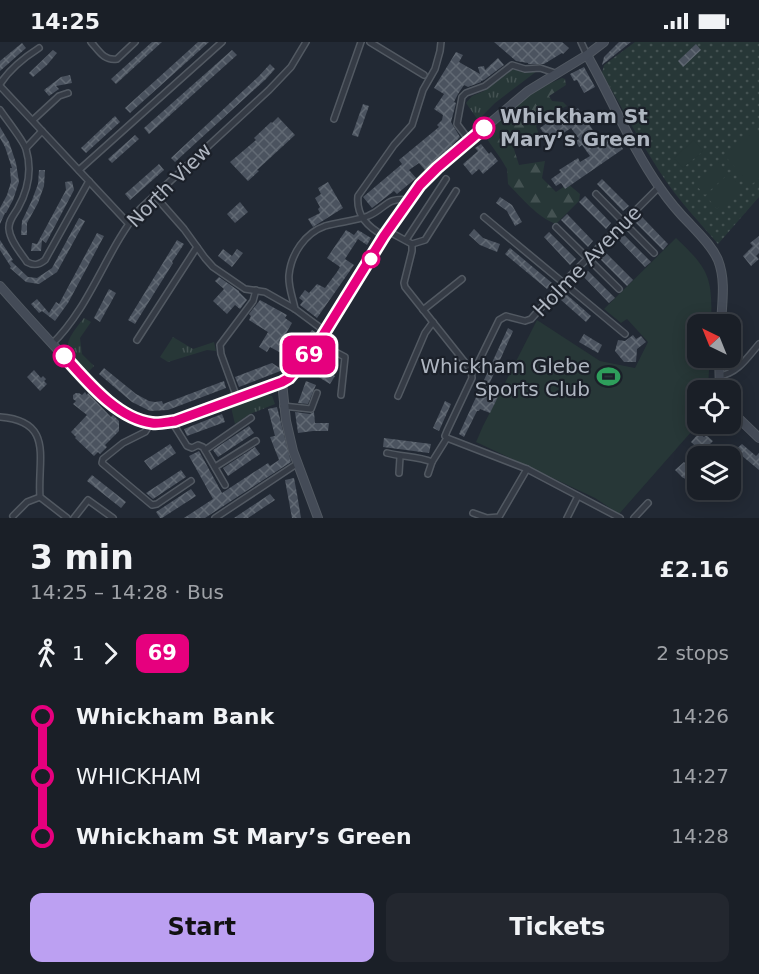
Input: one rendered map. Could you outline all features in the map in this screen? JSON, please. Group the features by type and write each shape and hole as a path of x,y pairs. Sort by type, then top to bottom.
{"main road":[{"path":"0,286 103,397 139,420 151,423 172,422 282,382 289,378 326,332 386,234 420,185 528,91 604,42"},
{"path":"587,55 626,131 659,187 716,256 723,284 722,314"},
{"path":"719,368 719,380"},
{"path":"282,382 284,406 293,451 318,518"},
{"path":"741,421 759,438"}],"street":[{"path":"91,42 106,58 117,59 135,42"},
{"path":"79,170 222,42"},
{"name":"North View","path":"52,344 75,316 128,223 140,209 269,90 291,67 306,42"},
{"path":"334,118 361,42"},
{"path":"370,42 424,75"},
{"path":"378,48 383,42"},
{"path":"441,42 435,69 423,90 412,125 394,145 357,200 362,218 375,231 409,242 425,240 456,191"},
{"path":"581,42 587,55"},
{"path":"39,48 5,76 0,85 128,223"},
{"path":"469,140 457,124 462,97 466,93 485,86 512,65 525,69 540,68 555,73"},
{"path":"33,120 59,96 68,93"},
{"path":"0,110 26,148 28,182 9,224 9,232 27,262 37,265 45,260 89,181"},
{"path":"26,148 42,131"},
{"path":"446,179 409,242 412,251 404,283 471,370"},
{"name":"Holme Avenue","path":"428,474 432,462 447,438 445,436 447,431 472,378 471,370 477,365 499,320 506,316 525,321 531,319 564,282 659,187"},
{"path":"596,194 654,253"},
{"path":"155,196 213,267 245,289 265,292 295,309 326,332"},
{"path":"295,309 289,277 291,263 301,244 318,228 362,218 390,201 409,200"},
{"path":"484,217 623,332 628,325"},
{"path":"556,227 620,289"},
{"path":"137,340 197,247"},
{"path":"423,309 462,279"},
{"path":"237,398 220,345 253,301 256,290"},
{"path":"398,396 425,333 433,322"},
{"path":"318,343 345,357 341,395"},
{"path":"719,376 728,375 738,368 759,344"},
{"path":"284,406 311,409 317,393"},
{"path":"0,417 12,418 26,424 39,438 40,497 67,518"},
{"path":"205,450 251,418"},
{"path":"172,422 187,446 200,445 205,450 225,485"},
{"path":"151,423 145,432 114,449 102,462 152,505 191,481"},
{"path":"447,438 526,469 620,518"},
{"path":"215,467 256,441"},
{"path":"387,453 432,462"},
{"path":"399,473 400,457"},
{"path":"215,518 298,463"},
{"path":"473,513 487,518 499,517 526,469"},
{"path":"567,518 578,496"},
{"path":"14,516 27,502 40,497"},
{"path":"74,518 88,500 113,518"},
{"path":"634,518 648,503"}],"green space":[{"path":"635,42 759,42 759,197 718,244 668,184 602,73 604,65"},
{"path":"510,69 537,71 495,103 478,120 466,103 472,96 484,91"},
{"path":"562,78 565,79 566,85 549,96 552,101 563,102 567,106 543,116 536,126 540,138 525,137 512,143 519,165 545,161 542,178 556,192 568,184 580,194 579,201 556,224 536,212 508,184 507,169 487,139 490,129 535,90"},
{"path":"756,129 759,133 759,178 751,185 725,156"},
{"path":"694,140 703,151 683,168 674,158"},
{"path":"718,162 728,174 705,195 694,183"},
{"path":"730,175 741,188 717,209 706,196"},
{"name":"Whickham Glebe Sports Club","path":"676,238 696,258 707,275 710,285 711,314 687,314 687,368 709,368 708,380 687,380 687,434 689,434 619,514 595,498 476,442 537,320 600,361 635,368 648,342 627,319 621,323 604,309"},
{"path":"84,318 91,322 80,338 82,354 94,366 88,372 70,352 68,346 71,335"},
{"path":"173,337 193,349 214,342 216,351 207,350 168,362 160,357"},
{"path":"267,395 272,396 275,404 250,414 235,424 231,407"}],"building":[{"path":"152,42 162,42 116,84 111,79"},
{"path":"198,42 209,42 130,113 125,108"},
{"path":"494,42 562,42 569,48 563,54 544,64 528,64 516,61"},
{"path":"619,42 631,42 602,65 604,57"},
{"path":"22,43 26,48 0,71 0,61"},
{"path":"696,44 701,50 683,67 678,61"},
{"path":"53,50 57,53 33,77 29,73"},
{"path":"232,50 237,55 149,134 144,128"},
{"path":"456,52 463,55 459,62 480,74 478,67 484,66 485,70 498,58 504,65 481,82 468,87 464,85 458,94 454,102 456,103 451,122 460,137 425,170 419,163 409,170 416,178 397,194 394,191 372,208 363,197 402,164 399,160 439,127 437,125 443,115 434,109 444,94 434,88"},
{"path":"270,64 275,69 266,79 175,162 171,158 259,76"},
{"path":"584,67 595,87 584,93 577,80 574,81 570,74"},
{"path":"70,75 72,83 56,86 59,89 49,96 44,90 61,77"},
{"path":"363,104 369,106 358,137 352,135"},
{"path":"578,108 601,142 613,134 623,149 565,189 561,183 556,186 551,179 561,172 559,170 578,158 580,162 590,156 582,145 579,147 576,141 579,139 571,128 550,142 540,128 554,118 557,122"},
{"path":"115,116 120,122 86,153 81,148"},
{"path":"278,117 295,135 248,181 230,162"},
{"path":"0,127 9,142 19,182 13,200 0,224 0,208 11,182 10,168 12,168 0,138"},
{"path":"135,135 139,139 112,163 108,159"},
{"path":"481,144 498,161 483,174 479,169 472,175 463,164 478,151 475,148"},
{"path":"159,164 164,170 130,200 125,194"},
{"path":"39,170 45,170 44,186 27,223 27,235 21,235 22,221 38,184"},
{"path":"602,179 629,206 623,211 597,184"},
{"path":"72,181 74,190 46,243 42,240 41,251 31,251 32,243 37,244 66,190 65,182"},
{"path":"328,182 343,208 313,227 308,219 320,213 318,209 320,207 315,198 321,194 318,188"},
{"path":"585,196 611,223 606,229 579,202"},
{"path":"500,197 512,205 522,222 515,226 507,211 496,203"},
{"path":"240,202 248,212 235,223 227,214"},
{"path":"567,214 593,241 588,247 561,220"},
{"path":"642,217 668,244 663,250 636,223"},
{"path":"79,218 85,221 57,272 39,284 26,282 10,268 0,250 0,240 13,260 11,261 28,277 37,278 52,268"},
{"path":"474,229 483,238 500,244 497,252 480,245 469,235"},
{"path":"346,230 354,235 358,230 371,238 367,245 358,239 345,259 354,265 317,318 300,305 303,301 299,298 305,290 309,293 317,284 325,288 337,272 340,267 327,258"},
{"path":"549,232 576,259 570,265 544,237"},
{"path":"97,233 104,236 68,303 55,321 42,311 39,313 31,304 37,299 49,313 56,302 59,304"},
{"path":"624,235 651,262 645,267 619,240"},
{"path":"759,236 759,253 756,256 759,259 751,266 743,256 753,246 750,243"},
{"path":"177,240 184,244 135,324 128,320"},
{"path":"510,248 552,283 547,289 505,254"},
{"path":"223,249 232,256 237,249 243,253 232,267 218,256"},
{"path":"606,253 633,280 627,286 600,259"},
{"path":"588,271 615,298 609,303 583,276"},
{"path":"219,277 239,291 247,300 240,309 235,305 227,314 213,301 224,289 215,281"},
{"path":"109,289 116,293 100,322 94,318"},
{"path":"566,294 591,316 586,322 561,300"},
{"path":"260,300 287,315 285,318 292,323 279,346 284,349 281,353 270,347 267,352 259,347 268,332 249,320 251,316 249,314"},
{"path":"508,328 513,331 487,389 499,395 490,413 480,409 477,411 464,437 459,434"},
{"path":"312,330 317,333 293,364 289,361"},
{"path":"584,334 602,345 598,353 579,342"},
{"path":"633,335 636,339 641,336 646,342 637,349 636,362 624,362 615,351 618,340 625,341"},
{"path":"325,353 334,359 330,363 337,367 332,374 335,376 330,384 312,373"},
{"path":"272,363 283,370 239,387 235,377"},
{"path":"104,368 136,394 149,401 162,401 163,404 224,381 226,388 168,410 150,411 132,402 99,374"},
{"path":"34,370 41,378 43,376 46,379 44,381 47,384 40,391 27,377"},
{"path":"306,381 316,385 308,404 298,403"},
{"path":"85,392 111,417 113,415 119,421 119,431 105,445 107,447 100,454 98,452 94,456 71,432 87,415 73,404 76,401 73,395 79,393 82,395"},
{"path":"445,401 451,404 439,431 433,428"},
{"path":"277,407 291,462 205,518 184,518 213,499 189,456 199,451 222,493 268,463 270,466 279,460 270,437 275,436 268,409"},
{"path":"295,412 310,414 314,412 315,423 329,423 328,431 298,433"},
{"path":"222,414 225,422 187,436 184,429"},
{"path":"249,426 254,433 218,457 213,450"},
{"path":"698,434 704,437 706,435 713,441 708,446 695,446 691,442"},
{"path":"384,438 431,444 429,453 383,447"},
{"path":"170,444 176,453 151,470 144,461"},
{"path":"742,444 756,456 759,453 759,470 741,455 740,446"},
{"path":"255,447 260,454 228,476 223,468"},
{"path":"687,461 685,479 675,470"},
{"path":"181,470 186,477 153,499 146,493"},
{"path":"92,475 126,502 121,508 87,481"},
{"path":"294,478 301,518 292,518 285,480"},
{"path":"191,489 196,496 160,518 156,512"},
{"path":"270,494 275,500 248,518 234,518"}],"bus line":[{"name":"69","path":"64,356 103,397 128,415 151,423 175,421 282,382 289,378 318,343 384,236 420,185 484,128"}],"place":[{"name":"Whickham St Mary’s Green","path":"484,128"},
{"name":"Whickham Glebe Sports Club","path":"608,377"}]}
